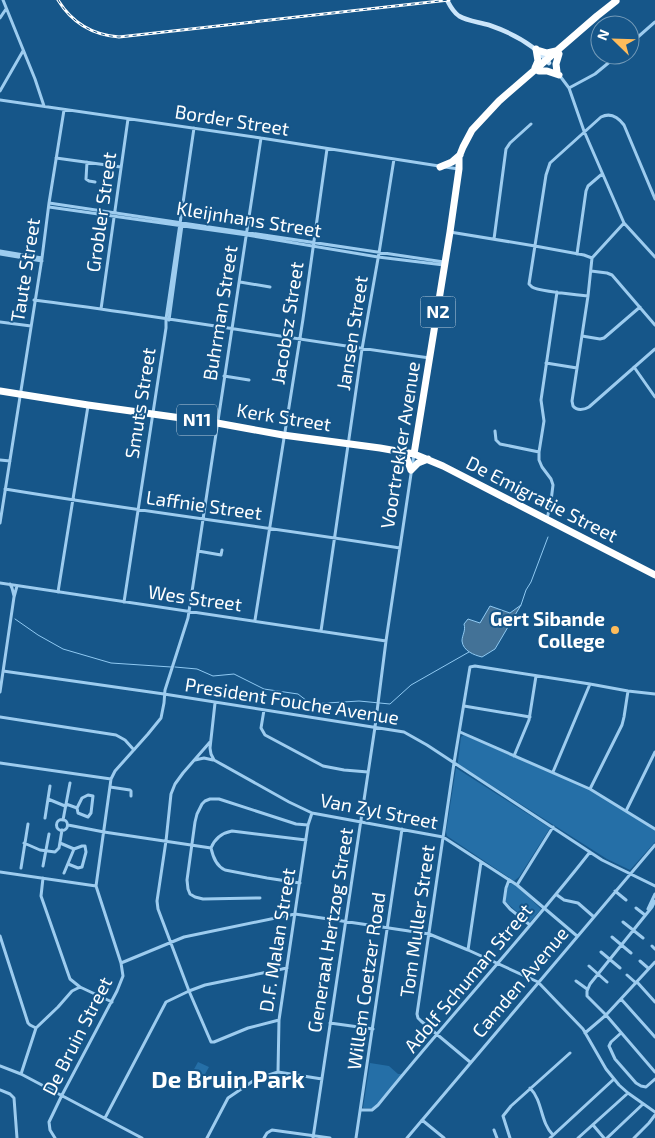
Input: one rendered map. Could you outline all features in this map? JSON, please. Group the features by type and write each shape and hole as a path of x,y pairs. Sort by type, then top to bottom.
{"highway":[{"name":"N2","path":"459,170 460,154 466,140 481,120 498,102 548,61 604,9 617,1"},
{"path":"537,50 557,53 556,64 558,73 536,71 537,50"},
{"path":"440,166 452,162 460,154"},
{"name":"Voortrekker Avenue","path":"414,454 459,170"},
{"name":"Kerk Street","path":"0,391 414,454"},
{"path":"416,439 428,459 418,462 411,470 407,459 397,450 408,446 416,439"},
{"name":"De Emigratie Street","path":"414,454 428,459 655,575"}],"street":[{"path":"2,0 35,79 44,106"},
{"path":"447,0 452,10 459,16 491,26 522,40 537,50 558,73 568,88 584,131 624,223 655,257"},
{"path":"0,18 6,8"},
{"path":"640,35 655,22"},
{"path":"0,91 23,51"},
{"path":"568,88 595,74 606,65"},
{"name":"Border Street","path":"0,100 327,148 459,170"},
{"name":"Taute Street","path":"0,523 64,110"},
{"path":"588,296 534,288 530,285 529,279 548,166 584,131 603,116 607,114 613,115 619,118 624,125 655,199"},
{"name":"Grobler Street","path":"100,309 128,119"},
{"path":"494,239 506,149 510,142 532,124"},
{"name":"Smuts Street","path":"124,602 166,328 194,128"},
{"name":"Buhrman Street","path":"188,612 204,519 261,138"},
{"name":"Jacobsz Street","path":"255,620 327,148"},
{"path":"56,158 121,167"},
{"name":"Jansen Street","path":"320,631 362,348 394,159"},
{"path":"87,162 86,179 94,182"},
{"path":"576,254 586,191 588,186 602,174"},
{"name":"Kleijnhans Street","path":"49,205 181,223 445,264"},
{"path":"624,223 592,258 572,405 583,410 589,407 655,349"},
{"path":"450,232 535,246 592,258"},
{"path":"0,252 42,259"},
{"path":"590,271 612,275 655,325"},
{"path":"240,282 270,287"},
{"path":"547,519 553,485 540,464 539,452 544,421 541,397 557,292"},
{"path":"34,300 430,358"},
{"path":"582,336 604,338 640,307"},
{"path":"0,322 31,326"},
{"path":"546,364 577,368"},
{"path":"634,367 655,397"},
{"path":"224,376 250,380"},
{"path":"58,592 88,405"},
{"path":"495,431 497,441 501,445 539,452"},
{"name":"Voortrekker Avenue","path":"375,727 414,454"},
{"path":"0,460 10,461"},
{"name":"Laffnie Street","path":"5,489 400,548"},
{"path":"198,551 221,555 222,550"},
{"name":"Wes Street","path":"0,583 386,641"},
{"path":"10,584 14,597"},
{"path":"0,692 17,586"},
{"name":"De Bruin Street","path":"55,1138 49,1127 49,1122 122,981 122,963 96,886 111,779 115,771 156,726 160,718 164,694 188,618 188,612"},
{"name":"Tom Muller Street","path":"470,1062 417,1016 469,671 472,666 536,676"},
{"name":"President Fouche Avenue","path":"3,671 401,731 454,763 602,860 655,886"},
{"path":"514,756 530,717 536,676 655,694"},
{"path":"553,772 590,684"},
{"path":"590,788 622,725 628,691"},
{"path":"214,760 210,752 210,742 215,703"},
{"path":"464,706 530,717"},
{"path":"264,710 262,728 266,735 323,766 368,772"},
{"path":"0,717 116,735 122,738 134,750"},
{"name":"Generaal Hertzog Street","path":"313,1137 375,727"},
{"path":"460,732 590,788 655,829"},
{"path":"210,742 178,780 171,794 157,905 189,991 212,1042 248,1028 279,1020"},
{"path":"626,811 655,752"},
{"path":"194,760 204,758 214,760"},
{"name":"Van Zyl Street","path":"214,760 312,813 443,837 517,885 577,936"},
{"path":"0,763 111,779"},
{"path":"63,820 70,783"},
{"path":"45,818 50,786"},
{"path":"110,787 130,790 131,796"},
{"path":"48,799 76,808 77,812 87,817 91,813 93,796 89,794 83,797 76,808"},
{"path":"260,898 208,899 193,896 189,892 187,880 195,822 202,804 210,799 219,799 296,824 308,825"},
{"name":"D.F. Malan Street","path":"278,1072 279,1020 308,825 312,813"},
{"path":"63,820 67,822 68,826"},
{"path":"62,830 58,828 57,824 63,820"},
{"path":"21,868 28,824"},
{"path":"62,830 68,826 211,848"},
{"path":"517,885 553,827"},
{"name":"Willem Coetzer Road","path":"356,1138 402,829"},
{"path":"24,844 55,852 58,850 62,830"},
{"path":"211,848 220,835 232,831 306,840"},
{"path":"43,866 48,834"},
{"path":"60,843 74,849 82,846 85,848 86,852 81,868 68,864"},
{"name":"Camden Avenue","path":"407,1138 655,845"},
{"path":"211,848 216,863 225,870 300,883"},
{"path":"64,873 74,849"},
{"name":"Adolf Schuman Street","path":"361,1110 372,1110 378,1105 497,963 557,895 590,852"},
{"path":"468,950 482,862"},
{"path":"0,872 96,886"},
{"path":"44,878 41,896 70,980 72,991"},
{"path":"509,880 504,902 530,925"},
{"path":"616,891 626,900"},
{"path":"652,908 655,894"},
{"path":"557,895 563,900 578,903 594,917"},
{"path":"655,901 652,908 621,944 587,989 587,996 655,1072"},
{"path":"636,908 646,913"},
{"path":"122,963 190,935 295,914 429,934 538,982 581,1027 614,1079 628,1093 655,1113 649,1123 634,1138"},
{"path":"623,922 643,938"},
{"path":"0,936 1,945 28,1023 36,1028"},
{"path":"612,937 631,953"},
{"path":"601,952 620,968"},
{"path":"640,961 648,968"},
{"path":"585,1033 606,1015 648,968 654,964"},
{"path":"589,966 607,982"},
{"path":"105,1118 164,1004 170,999 205,986 287,968"},
{"path":"627,975 655,1002"},
{"path":"70,980 80,987 112,1002"},
{"path":"576,981 587,989"},
{"path":"22,1074 36,1028 72,991 80,987"},
{"path":"621,999 655,1037"},
{"path":"330,1023 373,1029"},
{"path":"620,1033 609,1046 615,1059 636,1083 642,1087 646,1087 655,1079"},
{"path":"510,1138 502,1116 530,1088 570,1053"},
{"path":"0,1066 22,1074 142,1138"},
{"path":"207,1138 228,1098 256,1079 278,1072 322,1079"},
{"path":"530,1088 537,1097 547,1128 552,1137 614,1079"},
{"path":"0,1090 12,1096 15,1103 18,1138"},
{"path":"578,1138 628,1093"},
{"path":"593,1125 605,1138 644,1104"},
{"path":"422,1120 444,1138"},
{"path":"649,1123 653,1126"},
{"path":"264,1138 272,1130 330,1138"},
{"path":"494,1130 497,1138"}],"shaded area":[{"path":"521,605 495,649 482,657 472,654 464,647 462,641 465,629 464,624 468,619 480,623 490,606 510,613"},
{"path":"464,735 588,789 655,830 655,842 630,870 607,859 458,764 461,737"},
{"path":"456,768 550,828 519,877 514,881 447,836 446,832"},
{"path":"511,883 517,886 541,909 530,922 505,900 508,886"},
{"path":"198,1062 209,1067 199,1085 188,1080"},
{"path":"370,1063 389,1066 398,1074 403,1074 376,1106 373,1108 363,1108"}],"waterway":[{"path":"521,605 548,537"},
{"path":"15,619 63,649 111,663 171,667"},
{"path":"175,667 197,669 213,676 234,674 264,689 298,694 311,704 359,701 390,704 411,685 469,652"}],"railway":[{"path":"58,0 70,15 84,26 100,34 119,37 449,0"}],"place":[{"name":"Gert Sibande College","path":"615,630"}],"district":[{"name":"De Bruin Park","path":"228,1080"}]}
